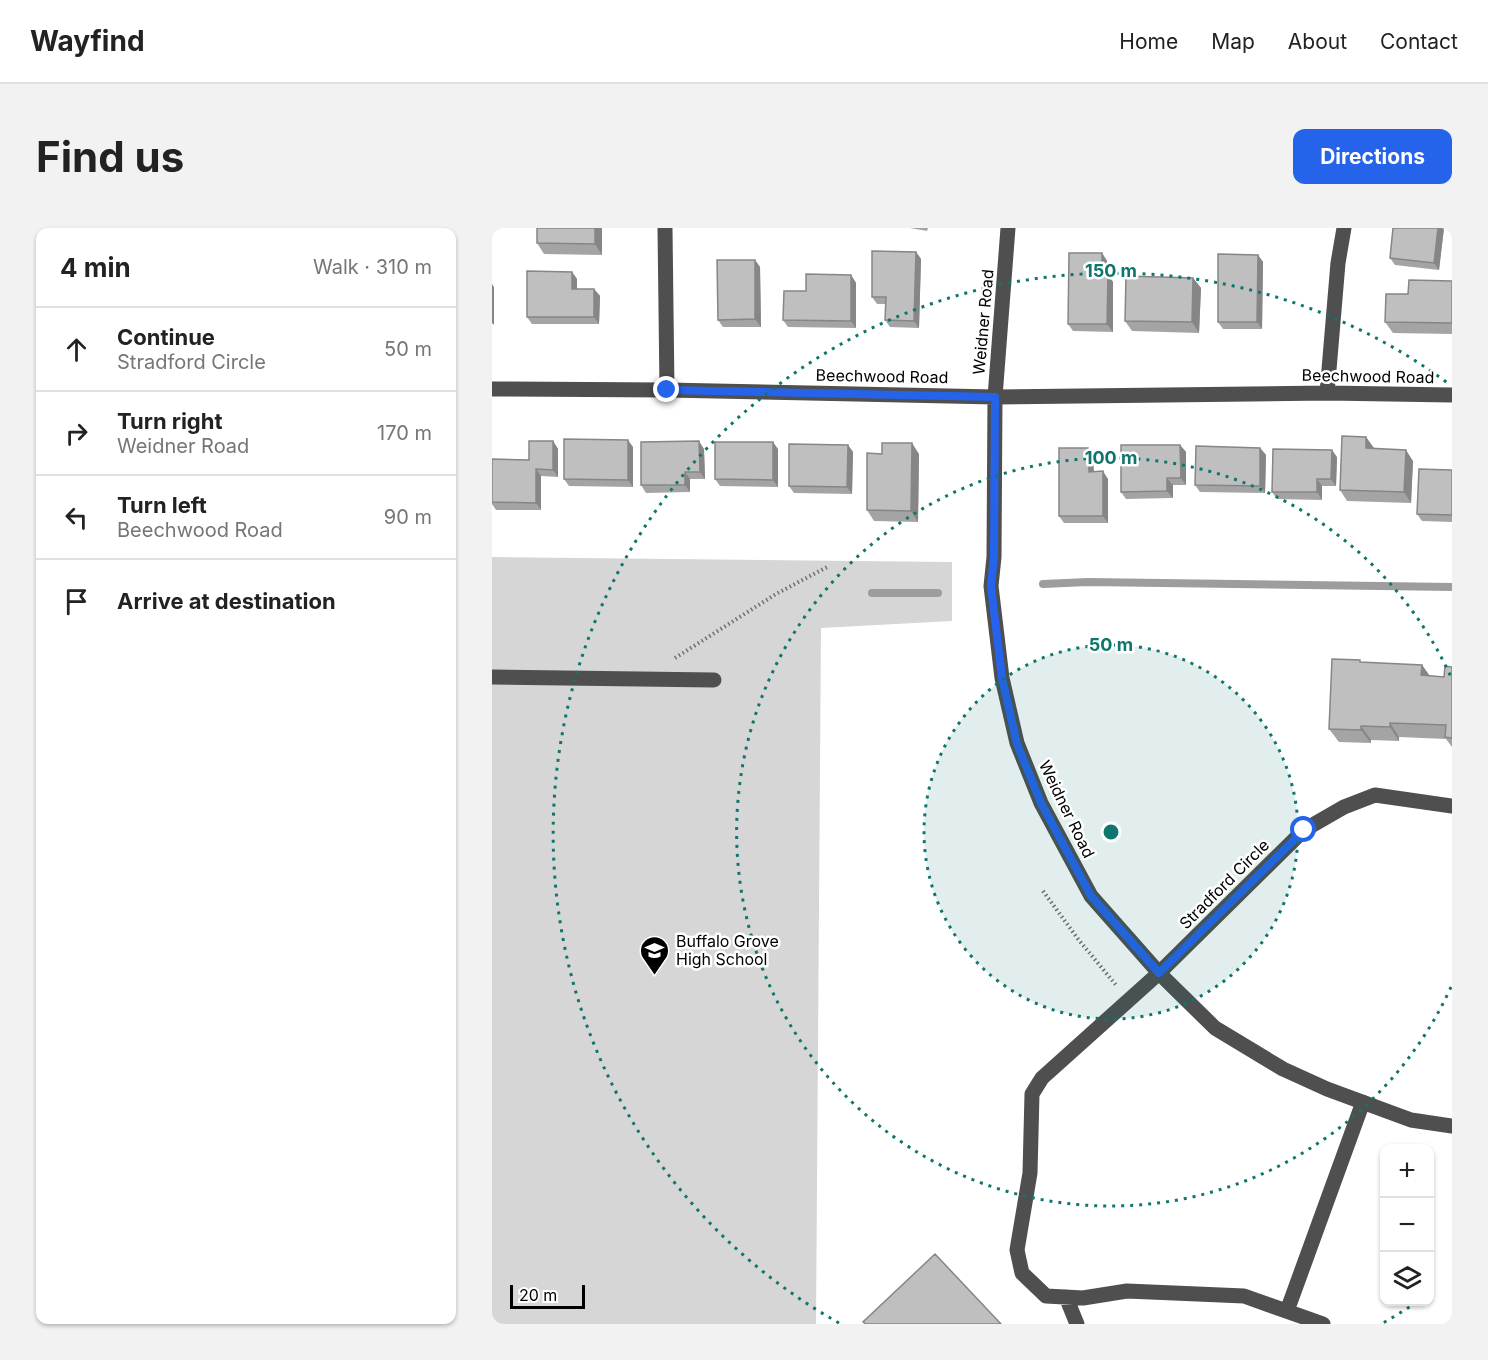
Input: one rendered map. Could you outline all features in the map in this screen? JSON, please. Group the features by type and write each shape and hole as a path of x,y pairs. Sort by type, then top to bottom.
{"street":[{"path":"665,228 667,390"},
{"name":"Weidner Road","path":"1008,228 995,397 994,557 991,586 1002,678 1017,744 1041,803 1091,896 1159,973 1215,1028 1283,1069 1412,1120 1452,1126"},
{"path":"1327,393 1338,263 1344,228"},
{"name":"Beechwood Road","path":"492,389 995,397 1327,393 1452,396"},
{"path":"492,677 714,680"},
{"name":"Stradford Circle","path":"1323,1324 1244,1296 1127,1291 1083,1298 1046,1296 1022,1273 1017,1250 1030,1173 1032,1094 1042,1078 1159,973 1304,830 1344,807 1375,795 1452,806"},
{"path":"1287,1311 1363,1102"},
{"path":"1066,1297 1077,1324"}],"path":[{"path":"647,679 669,662 776,594 829,566"},
{"path":"1043,891 1078,939 1128,1000"}],"shaded area":[{"name":"Buffalo Grove High School","path":"492,557 952,562 952,621 821,628 816,1324 492,1324"}],"building":[{"path":"537,228 595,228 595,244 537,243"},
{"path":"1393,228 1438,228 1434,263 1390,258"},
{"path":"872,251 916,252 914,321 885,320 886,297 872,297"},
{"path":"1069,253 1102,253 1102,275 1108,275 1107,324 1068,324"},
{"path":"1218,254 1258,255 1257,322 1218,322"},
{"path":"717,260 755,260 755,319 718,320"},
{"path":"527,271 572,272 572,289 594,289 594,317 527,317"},
{"path":"806,274 851,275 851,321 783,320 784,291 806,291"},
{"path":"1126,276 1193,278 1192,322 1125,321"},
{"path":"1409,280 1452,281 1452,323 1385,322 1386,294 1408,294"},
{"path":"1342,436 1366,437 1366,448 1406,450 1404,492 1340,490"},
{"path":"564,439 628,440 628,480 564,479"},
{"path":"529,441 553,441 553,470 536,469 536,503 492,502 492,459 529,460"},
{"path":"699,441 700,472 685,472 685,485 641,485 641,442"},
{"path":"715,442 773,442 773,480 715,479"},
{"path":"882,443 912,443 911,511 867,510 867,453 882,454"},
{"path":"789,444 848,445 847,487 789,486"},
{"path":"1121,445 1180,445 1181,478 1167,478 1167,491 1121,492"},
{"path":"1196,446 1260,448 1260,486 1195,485"},
{"path":"1059,448 1088,448 1089,472 1103,471 1103,516 1059,516"},
{"path":"1273,449 1332,450 1331,479 1317,479 1317,492 1272,492"},
{"path":"1419,469 1452,470 1452,515 1417,514"},
{"path":"1332,659 1422,665 1421,675 1444,677 1445,666 1452,667 1452,738 1445,737 1446,725 1390,723 1390,727 1361,726 1361,730 1329,729"},
{"path":"935,1254 1001,1324 866,1324 863,1322"}],"waterway":[{"path":"1043,584 1088,582 1452,587"},
{"path":"872,593 938,593"}],"place":[{"name":"Buffalo Grove High School","path":"655,976"}],"route":[{"path":"667,390 995,397 994,557 991,586 1002,678 1017,744 1041,803 1091,896 1159,973 1304,830"}]}
